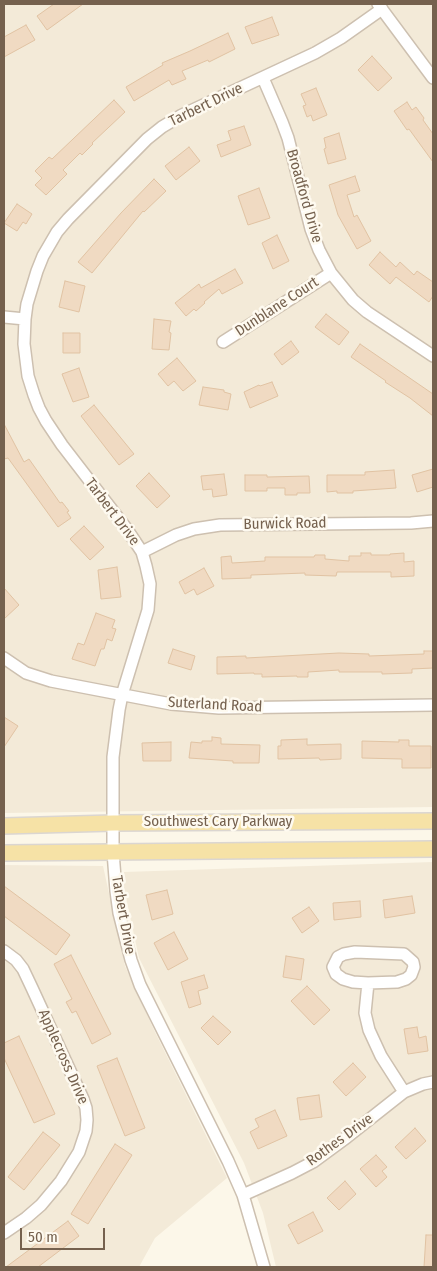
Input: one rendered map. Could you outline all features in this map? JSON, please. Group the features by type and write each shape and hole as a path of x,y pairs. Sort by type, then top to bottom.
{"main road":[{"name":"Southwest Cary Parkway","path":"4,826 113,823 433,821"},
{"name":"Southwest Cary Parkway","path":"4,853 433,849"}],"street":[{"name":"Tarbert Drive","path":"264,1267 243,1195 135,973 130,960 119,912 113,852 113,757 122,695 148,610 150,584 142,552 46,422 28,376 24,344 25,319 34,278 50,243 68,219 147,139 182,115 322,50 341,38 380,6"},
{"path":"380,6 433,78"},
{"name":"Broadford Drive","path":"263,78 288,138 311,229 331,273 353,300 367,312 433,356"},
{"name":"Dunblane Court","path":"223,342 331,273"},
{"path":"4,317 25,319"},
{"name":"Burwick Road","path":"142,552 176,535 194,529 220,525 411,523 433,521"},
{"name":"Suterland Road","path":"4,658 26,673 51,681 171,704 211,708 433,705"},
{"name":"Applecross Drive","path":"4,951 16,960 23,969 84,1099 87,1120 80,1152 61,1181 41,1205 4,1233"},
{"path":"355,952 404,954 413,962 414,967 411,975 406,980 368,983 353,982 343,979 336,974 333,967 338,956 355,952"},
{"path":"368,983 365,1013 369,1030 380,1056 404,1092"},
{"name":"Rothes Drive","path":"243,1195 313,1162 404,1092 433,1082"}],"shaded area":[{"path":"4,4 433,4 433,807 4,813"},
{"path":"433,862 433,1267 276,1267 263,1213 244,1163 139,958 124,888 124,872"},
{"path":"4,865 103,866 125,966 154,1030 227,1178 155,1238 139,1267 4,1267"}],"building":[{"path":"54,4 83,4 47,30 37,16"},
{"path":"272,17 279,35 252,44 245,27"},
{"path":"26,25 35,40 4,57 4,37"},
{"path":"228,33 235,49 209,62 208,60 182,71 186,79 172,85 169,80 134,101 126,87 163,65 162,63"},
{"path":"372,56 392,78 378,91 358,70"},
{"path":"316,88 327,115 313,121 311,115 307,117 303,106 306,105 301,94"},
{"path":"114,100 125,112 82,155 80,153 63,170 67,174 46,195 35,185 42,178 35,171 49,157 52,159"},
{"path":"407,102 412,110 416,107 433,134 433,162 394,111"},
{"path":"244,126 251,145 221,157 217,145 231,140 228,131"},
{"path":"339,133 346,159 328,164 324,149 326,148 324,138"},
{"path":"189,147 200,161 176,180 165,166"},
{"path":"355,176 360,191 347,195 354,217 357,215 371,241 357,249 338,215 329,185"},
{"path":"154,179 166,191 143,211 92,273 78,262"},
{"path":"259,188 270,218 248,225 238,196"},
{"path":"17,204 32,214 26,224 23,222 17,231 4,223"},
{"path":"277,235 289,261 273,269 262,243"},
{"path":"380,252 396,267 400,262 414,275 417,271 433,282 433,296 429,302 396,277 390,284 369,265"},
{"path":"235,269 243,283 222,294 219,289 196,311 194,309 186,316 175,303 199,284 201,288"},
{"path":"65,281 85,286 79,312 59,307"},
{"path":"326,314 349,332 339,345 315,327"},
{"path":"154,319 171,321 169,350 152,349"},
{"path":"63,333 80,333 80,353 63,353"},
{"path":"291,341 299,352 282,365 274,354"},
{"path":"360,344 433,394 433,416 351,357"},
{"path":"177,358 196,381 183,391 174,381 168,386 158,374"},
{"path":"79,368 89,397 73,402 62,374"},
{"path":"272,382 278,396 250,408 244,392 259,385"},
{"path":"203,387 224,390 224,392 231,394 228,410 199,405"},
{"path":"94,405 134,454 119,465 81,416"},
{"path":"4,424 24,462 29,459 60,503 62,502 69,511 67,512 71,518 58,527 8,458 4,459"},
{"path":"433,469 433,487 417,492 412,475"},
{"path":"394,470 396,488 353,491 353,493 327,492 327,475 365,475 365,472"},
{"path":"149,473 170,496 157,508 136,486"},
{"path":"224,474 227,495 213,497 212,489 203,490 201,476"},
{"path":"245,475 267,475 267,477 309,476 310,493 285,495 285,488 267,488 267,491 245,491"},
{"path":"84,526 104,547 90,560 70,539"},
{"path":"361,553 390,555 404,553 404,562 414,561 414,576 391,577 391,572 337,572 336,576 305,575 305,573 251,575 251,578 222,579 221,557 231,556 232,563 265,561 265,557 314,557 315,555 325,555 325,559 349,561 349,556 361,556"},
{"path":"117,567 121,597 101,599 98,570"},
{"path":"204,568 214,586 197,595 194,589 185,594 179,582"},
{"path":"4,588 19,605 4,619"},
{"path":"96,613 115,620 112,628 116,629 112,641 107,639 104,649 101,649 95,666 72,659 78,643 84,645"},
{"path":"173,649 195,656 191,670 168,663"},
{"path":"424,651 433,651 433,668 412,669 412,673 382,674 382,672 339,672 339,670 308,672 308,677 262,677 262,674 254,673 217,674 217,657 246,656 246,658 339,653 369,654 369,656 424,654"},
{"path":"4,717 18,726 4,747"},
{"path":"212,737 221,738 221,744 260,745 259,763 233,763 233,761 189,758 191,742 202,743 202,741 212,741"},
{"path":"307,739 307,745 341,744 341,759 278,759 278,746 281,746 281,740"},
{"path":"399,740 409,740 409,746 431,746 431,768 402,768 402,759 362,758 362,741 399,742"},
{"path":"171,742 171,761 143,761 142,743"},
{"path":"4,886 70,935 56,955 4,916"},
{"path":"167,890 173,914 152,920 146,895"},
{"path":"412,896 415,913 385,918 383,900"},
{"path":"360,901 361,917 334,920 333,903"},
{"path":"309,907 319,921 302,933 292,918"},
{"path":"174,932 188,959 168,970 154,943"},
{"path":"71,955 111,1034 92,1044 76,1011 72,1013 66,1002 72,999 54,964"},
{"path":"286,956 304,959 301,980 283,977"},
{"path":"204,975 208,988 198,991 201,1004 189,1008 181,982"},
{"path":"307,986 330,1010 314,1025 291,1001"},
{"path":"213,1016 231,1032 218,1045 201,1028"},
{"path":"417,1027 419,1038 426,1036 428,1051 408,1054 404,1029"},
{"path":"19,1036 55,1114 34,1123 4,1058 4,1043"},
{"path":"117,1058 145,1128 125,1136 97,1066"},
{"path":"353,1063 366,1077 346,1096 333,1082"},
{"path":"319,1095 322,1117 300,1120 297,1098"},
{"path":"275,1110 287,1136 258,1149 250,1132 259,1127 255,1119"},
{"path":"415,1128 426,1141 406,1159 395,1147"},
{"path":"43,1132 60,1145 24,1190 8,1177"},
{"path":"115,1144 132,1155 88,1224 71,1214"},
{"path":"376,1155 387,1167 382,1171 387,1177 376,1187 360,1169"},
{"path":"345,1181 356,1194 339,1210 327,1198"},
{"path":"313,1212 323,1231 298,1244 288,1225"},
{"path":"68,1221 79,1236 38,1267 6,1267"},
{"path":"426,1235 433,1235 433,1267 424,1267"}]}
